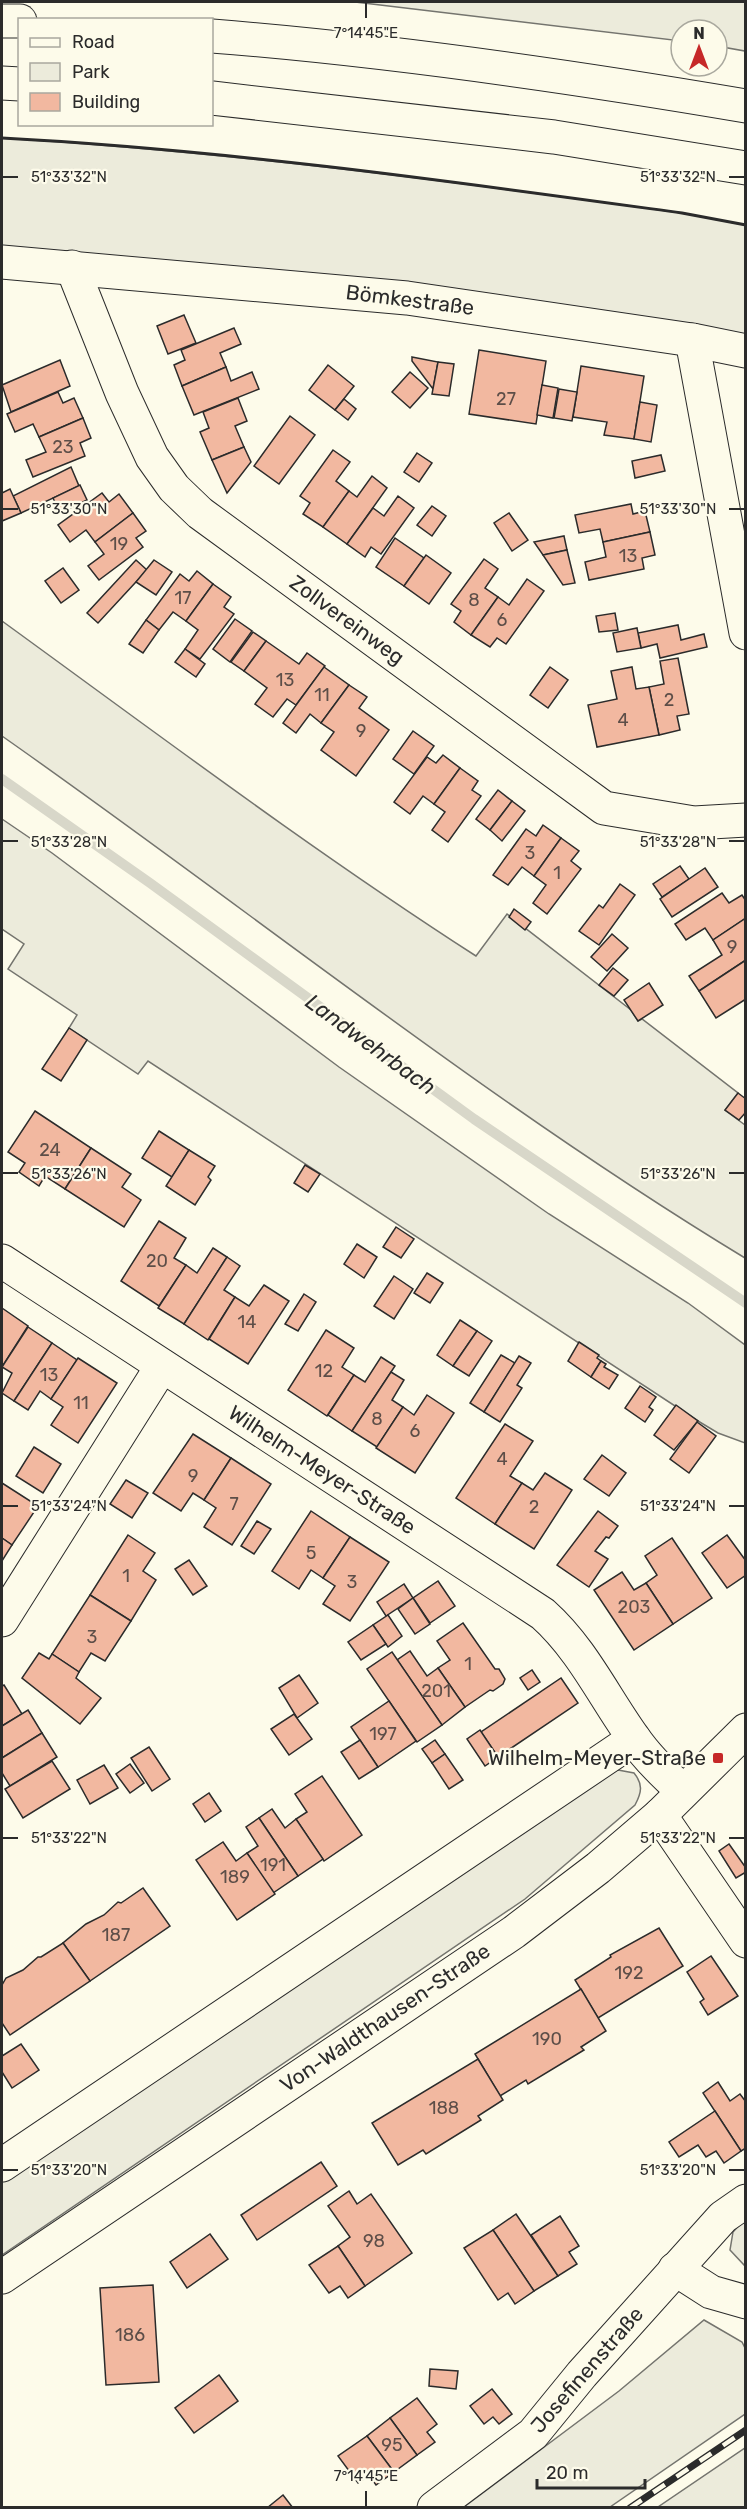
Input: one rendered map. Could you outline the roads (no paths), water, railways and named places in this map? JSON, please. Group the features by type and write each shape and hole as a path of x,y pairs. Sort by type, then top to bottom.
{"main road":[{"path":"2,21 18,21"},
{"path":"213,36 436,60 621,85 746,106"},
{"path":"2,83 18,84"},
{"path":"213,98 554,137 746,168"},
{"name":"Bömkestraße","path":"2,262 407,298 692,339 746,351"},
{"name":"Zollvereinweg","path":"72,267 122,393 152,457 174,488 200,513 604,808 694,823 746,820"},
{"path":"692,339 746,633"},
{"name":"Wilhelm-Meyer-Straße","path":"2,1261 543,1614 563,1632 577,1650 634,1739 658,1768 683,1791"},
{"path":"2,1620 162,1366"},
{"name":"Von-Waldthausen-Straße","path":"2,2277 514,1932 598,1868 660,1815 746,1730"},
{"path":"2,2165 634,1739"},
{"path":"660,1815 746,1941"},
{"name":"Josefinenstraße","path":"434,2508 533,2434 582,2374 675,2269 723,2217 746,2201"},
{"path":"675,2269 711,2292 746,2302"}],"waterway":[{"name":"Landwehrbach","path":"2,779 150,883 474,1119 746,1303"}],"railway":[{"path":"630,2508 746,2430"}],"place":[{"name":"Wilhelm-Meyer-Straße","path":"718,1758"}]}
